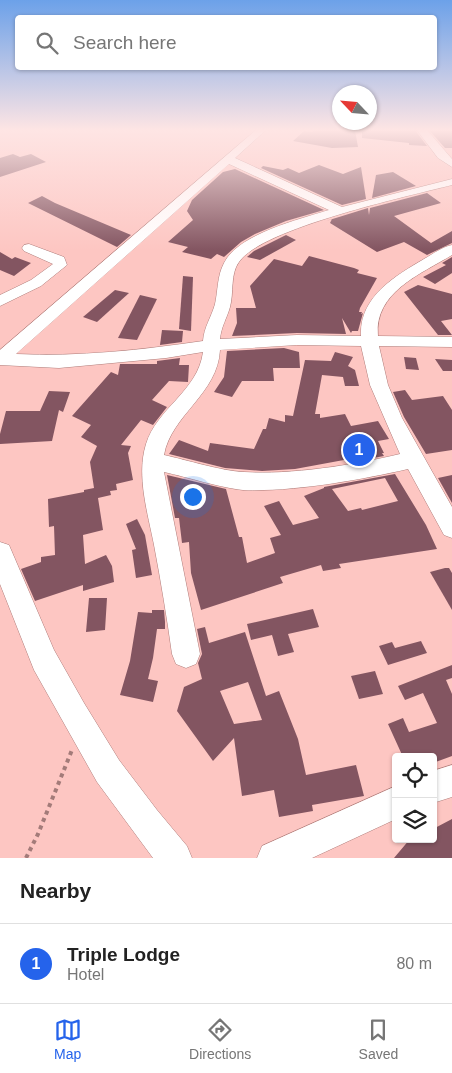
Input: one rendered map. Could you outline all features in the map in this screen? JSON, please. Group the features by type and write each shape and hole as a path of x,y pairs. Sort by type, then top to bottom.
{"street":[{"path":"0,359 215,170"},
{"path":"252,170 341,211"},
{"path":"186,654 181,616 156,486 154,461 156,445 162,431 192,395 210,362 212,333 222,307 228,269 234,258 241,250 282,230 341,211 452,182"},
{"path":"427,188 444,195"},
{"path":"0,301 36,282 60,265 59,260 29,248"},
{"path":"452,249 392,286 383,295 374,306 368,340 379,388 394,422 452,528"},
{"path":"0,359 59,362 166,352 212,345 328,339 452,342"},
{"path":"154,461 242,481 287,480 381,467 414,459"},
{"path":"0,553 44,660 108,771 145,822 175,858"},
{"path":"437,786 452,781"},
{"path":"274,858 392,804"}],"path":[{"path":"26,858 38,834 78,719"}],"building":[{"path":"0,170 21,170 0,177"},
{"path":"237,170 324,210 286,221 255,234 241,242 224,257 217,254 211,259 182,252 188,247 168,242 193,220 187,211 192,200 223,172"},
{"path":"265,170 292,170 299,173 306,170 332,170 343,174 353,170 361,170 366,199 342,205"},
{"path":"393,172 416,186 372,198 376,175"},
{"path":"427,193 441,203 394,216 431,243 452,231 452,243 427,255 404,242 377,252 330,223 332,219 368,208 369,215 370,208"},
{"path":"42,196 131,235 117,247 28,203"},
{"path":"286,235 296,240 260,260 247,257 254,251"},
{"path":"0,252 12,259 15,257 31,263 14,276 0,270"},
{"path":"309,256 354,268 359,270 357,273 377,278 360,308 359,312 363,313 358,331 352,331 351,333 342,318 346,334 297,333 232,336 237,323 236,308 256,308 250,286 274,259 302,266"},
{"path":"452,257 452,273 435,284 423,277 446,265 442,263"},
{"path":"183,276 193,277 191,331 179,329"},
{"path":"418,285 452,294 452,319 441,321 452,335 438,335 404,292"},
{"path":"115,290 129,293 97,322 83,317"},
{"path":"140,295 157,299 137,340 118,338"},
{"path":"162,330 183,331 182,342 160,345"},
{"path":"284,348 299,352 300,368 273,368 274,381 242,381 232,397 214,392 224,377 227,351"},
{"path":"335,352 353,357 348,366 355,370 359,386 345,386 343,377 322,375 315,414 320,414 320,418 345,414 351,426 378,421 389,439 378,441 384,456 373,458 371,455 295,469 262,471 225,468 169,454 179,440 208,451 210,443 254,449 263,429 266,429 269,418 285,422 285,415 293,416 305,360 331,361"},
{"path":"404,357 416,358 419,370 406,369"},
{"path":"180,358 179,365 189,365 188,382 169,381 152,400 167,407 153,425 141,420 121,445 131,446 128,453 133,480 116,484 117,490 110,491 111,495 98,498 103,530 83,535 85,564 106,555 112,566 114,582 83,591 83,585 35,601 21,569 41,562 41,557 55,555 54,526 49,527 48,499 84,492 84,490 94,488 90,462 97,446 81,437 91,425 72,416 111,372 118,375 120,364 157,364 157,361"},
{"path":"435,359 452,360 452,371 443,371"},
{"path":"405,390 412,400 443,396 452,410 452,450 426,454 404,417 393,392"},
{"path":"49,391 70,392 63,412 59,410 52,441 0,444 0,434 6,411 40,411"},
{"path":"395,474 426,525 437,549 339,564 341,568 323,571 321,565 280,577 283,583 201,610 191,573 189,542 182,543 179,518 175,518 167,475 226,489 239,537 242,537 247,563 275,553 270,538 281,535 264,506 279,501 293,525 319,518 304,496 324,487","holes":["385,478 398,501 362,510 361,508 348,511 332,489"]},
{"path":"452,475 452,503 438,478"},
{"path":"137,519 145,535 152,575 136,578 132,550 136,549 126,524"},
{"path":"449,568 452,573 452,610 430,572"},
{"path":"89,598 107,598 105,630 86,632"},
{"path":"313,609 319,627 288,634 294,652 278,656 272,635 251,640 247,624"},
{"path":"152,610 164,610 165,622 165,629 157,629 148,679 158,681 153,702 120,695 130,661 138,612 152,613"},
{"path":"205,627 209,643 245,632 266,696 279,691 298,739 306,775 356,765 364,796 312,805 313,811 279,817 274,790 242,796 234,738 213,761 177,711 184,687 202,679 198,663 202,654 197,629","holes":["248,682 262,720 234,724 220,691"]},
{"path":"421,641 427,653 388,665 379,646 392,642 395,648"},
{"path":"452,665 452,678 446,680 452,694 452,756 437,762 437,753 401,753 388,724 403,718 409,732 437,723 423,693 405,700 398,686"},
{"path":"375,671 383,694 359,699 351,676"},
{"path":"452,819 452,858 394,858 407,843 437,843 437,827"}],"place":[{"name":"Triple Lodge","path":"359,450"}]}
